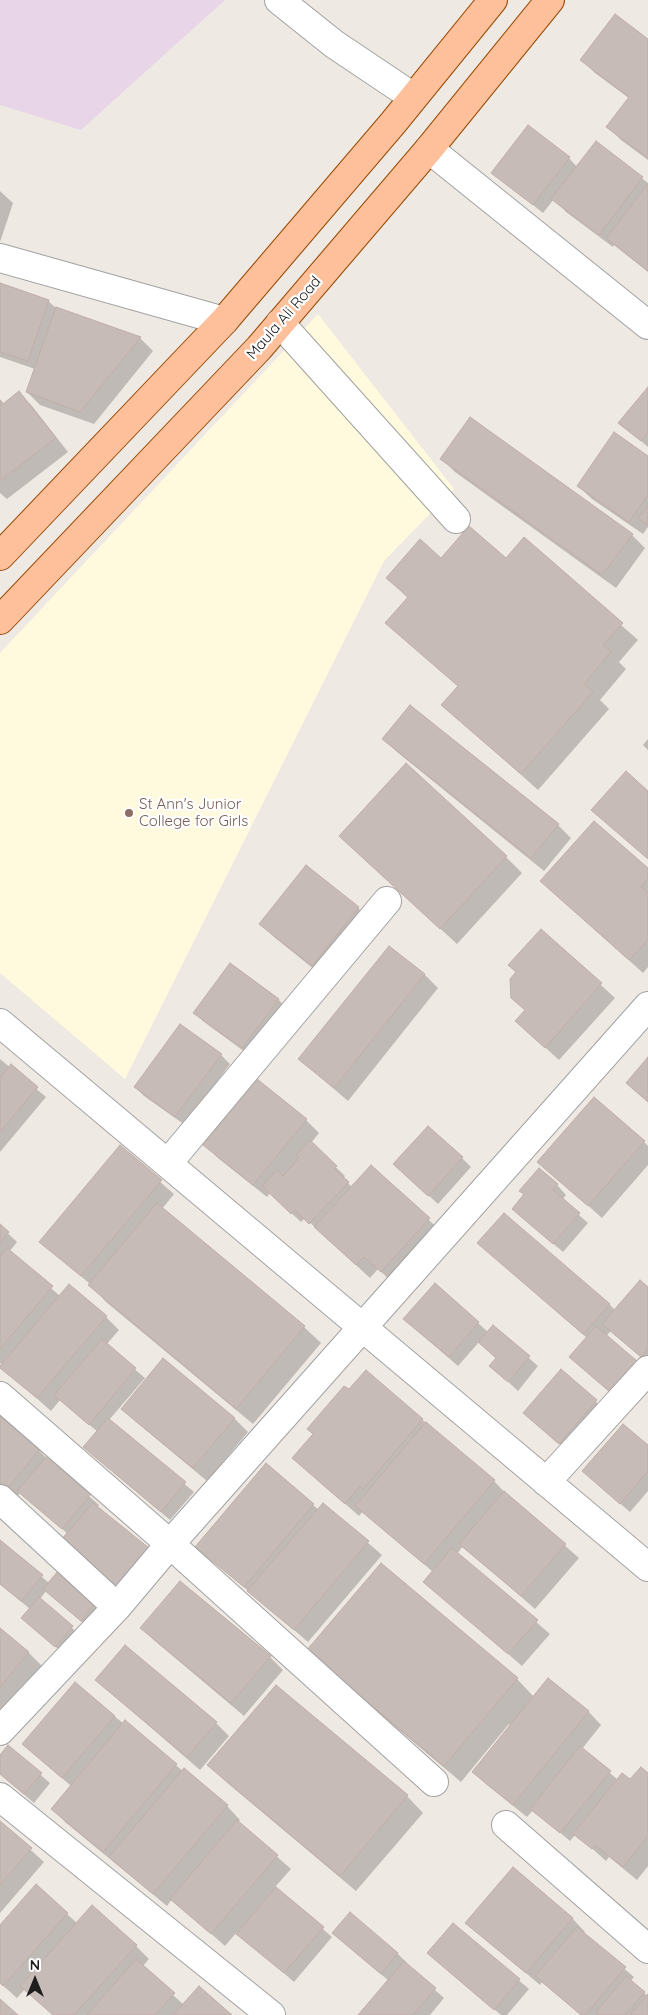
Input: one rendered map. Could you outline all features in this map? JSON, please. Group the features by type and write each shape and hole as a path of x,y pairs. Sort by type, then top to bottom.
{"main road":[{"path":"0,556 224,321 393,123 493,0"},
{"name":"Maula Ali Road","path":"0,620 258,348 429,149 550,0"},
{"path":"54,500 84,531"}],"street":[{"path":"279,0 334,44 413,97"},
{"path":"429,149 648,325"},
{"path":"0,258 224,321"},
{"path":"280,323 456,519"},
{"path":"168,1163 387,901"},
{"path":"0,1731 117,1606 648,1006"},
{"path":"0,1023 648,1567"},
{"path":"546,1482 648,1370"},
{"path":"0,1396 170,1544 434,1782"},
{"path":"0,1499 117,1606"},
{"path":"0,1797 271,2015"},
{"path":"506,1825 648,1949"}],"shaded area":[{"path":"0,0 225,0 81,130 0,105"},
{"name":"St Ann's Junior College for Girls","path":"318,314 454,489 384,561 125,1079 0,973 0,653"}],"building":[{"path":"615,14 648,39 648,158 606,127 629,97 580,60"},
{"path":"528,125 570,157 533,205 491,173"},
{"path":"596,141 643,177 599,235 551,199"},
{"path":"648,184 648,271 606,238"},
{"path":"0,283 49,300 28,361 0,352"},
{"path":"56,307 141,337 80,412 26,392"},
{"path":"648,387 648,433 641,441 618,423"},
{"path":"19,391 56,438 0,481 0,400 3,404"},
{"path":"470,417 633,534 602,575 440,459"},
{"path":"614,432 648,456 648,495 629,522 577,486"},
{"path":"648,505 648,525 638,518"},
{"path":"469,526 506,558 524,537 623,623 603,645 611,652 584,684 593,692 521,774 441,705 458,686 385,623 408,597 386,578 420,539 441,558"},
{"path":"410,705 559,824 531,858 382,739"},
{"path":"406,763 507,856 440,929 339,836"},
{"path":"626,771 648,791 648,859 591,810"},
{"path":"594,821 648,868 648,879 641,887 648,893 648,940 629,960 540,881"},
{"path":"306,865 359,907 312,966 259,924"},
{"path":"541,929 602,983 545,1048 515,1021 525,1010 511,998 510,979 516,972 508,965"},
{"path":"389,946 425,974 334,1088 298,1059"},
{"path":"230,963 279,999 242,1048 193,1013"},
{"path":"180,1024 222,1054 175,1117 134,1087"},
{"path":"648,1057 648,1102 626,1083"},
{"path":"11,1064 38,1087 0,1132 0,1078"},
{"path":"257,1079 307,1119 253,1185 203,1145"},
{"path":"594,1097 645,1141 588,1206 537,1162"},
{"path":"428,1126 463,1157 428,1196 393,1164"},
{"path":"310,1140 337,1166 334,1169 349,1182 309,1224 295,1210 291,1214 262,1186 277,1170 283,1176 299,1158 296,1155"},
{"path":"120,1145 162,1180 81,1276 39,1242"},
{"path":"371,1165 430,1218 381,1272 364,1257 356,1265 314,1227"},
{"path":"539,1168 558,1184 553,1190 580,1213 553,1244 512,1209 524,1194 519,1191"},
{"path":"157,1203 305,1326 236,1409 88,1285"},
{"path":"504,1213 610,1304 583,1334 477,1243"},
{"path":"0,1224 9,1232 0,1243"},
{"path":"7,1248 53,1286 0,1349 0,1256"},
{"path":"640,1280 648,1287 648,1348 641,1357 602,1324"},
{"path":"435,1283 479,1322 449,1357 403,1319"},
{"path":"69,1284 107,1316 37,1398 0,1368 0,1366"},
{"path":"493,1325 530,1356 508,1382 489,1366 496,1358 478,1342"},
{"path":"596,1326 637,1361 610,1392 569,1357"},
{"path":"102,1339 136,1368 89,1425 54,1395"},
{"path":"163,1358 235,1418 193,1468 121,1409"},
{"path":"561,1369 597,1400 559,1444 523,1413"},
{"path":"366,1370 423,1419 363,1489 360,1486 345,1504 292,1458 313,1434 307,1429 344,1386 349,1389"},
{"path":"0,1416 40,1449 7,1489 0,1483"},
{"path":"108,1418 186,1482 161,1512 83,1447"},
{"path":"426,1422 495,1480 424,1564 355,1506"},
{"path":"623,1424 648,1445 648,1471 620,1504 582,1471"},
{"path":"46,1457 91,1494 62,1529 17,1491"},
{"path":"266,1463 314,1504 244,1587 195,1547"},
{"path":"504,1491 566,1544 521,1596 459,1544"},
{"path":"93,1503 149,1548 116,1587 60,1541"},
{"path":"323,1503 369,1541 294,1630 247,1591"},
{"path":"0,1540 43,1575 21,1601 0,1584"},
{"path":"452,1548 538,1620 508,1654 423,1582"},
{"path":"381,1563 518,1678 444,1766 306,1651"},
{"path":"58,1571 95,1603 81,1621 43,1589"},
{"path":"180,1581 271,1656 231,1703 140,1628"},
{"path":"39,1597 73,1626 55,1647 21,1618"},
{"path":"0,1628 29,1652 0,1687"},
{"path":"125,1645 217,1722 187,1757 95,1680"},
{"path":"548,1678 589,1711 513,1805 472,1772"},
{"path":"75,1682 115,1716 62,1778 22,1744"},
{"path":"276,1685 408,1795 340,1876 207,1765"},
{"path":"125,1720 177,1764 103,1852 51,1809"},
{"path":"8,1745 42,1773 24,1794 0,1774 0,1755"},
{"path":"580,1746 611,1771 560,1833 530,1809"},
{"path":"641,1767 648,1773 648,1836 623,1867 595,1845 592,1849 573,1834 622,1773 630,1779"},
{"path":"184,1768 228,1805 153,1894 109,1857"},
{"path":"237,1820 278,1855 211,1934 170,1899"},
{"path":"0,1821 32,1848 0,1885"},
{"path":"513,1867 573,1918 526,1973 465,1923"},
{"path":"36,1884 68,1913 3,1986 0,1983 0,1925"},
{"path":"276,1887 324,1927 284,1973 236,1934"},
{"path":"92,1905 137,1945 74,2015 53,2015 20,1986"},
{"path":"350,1912 398,1953 381,1974 332,1933"},
{"path":"453,1923 520,1979 494,2010 427,1953"},
{"path":"577,1927 626,1967 585,2015 581,2015 535,1976"},
{"path":"136,1959 175,1993 155,2015 87,2015"},
{"path":"404,1961 436,1988 413,2015 358,2015"},
{"path":"626,1976 645,1992 625,2015 599,2015 596,2012"},
{"path":"199,1986 232,2015 173,2015"},
{"path":"648,1994 648,2015 630,2015"},
{"path":"0,1999 18,2015 0,2015"}],"place":[{"name":"St Ann's Junior College for Girls","path":"129,813"}]}
